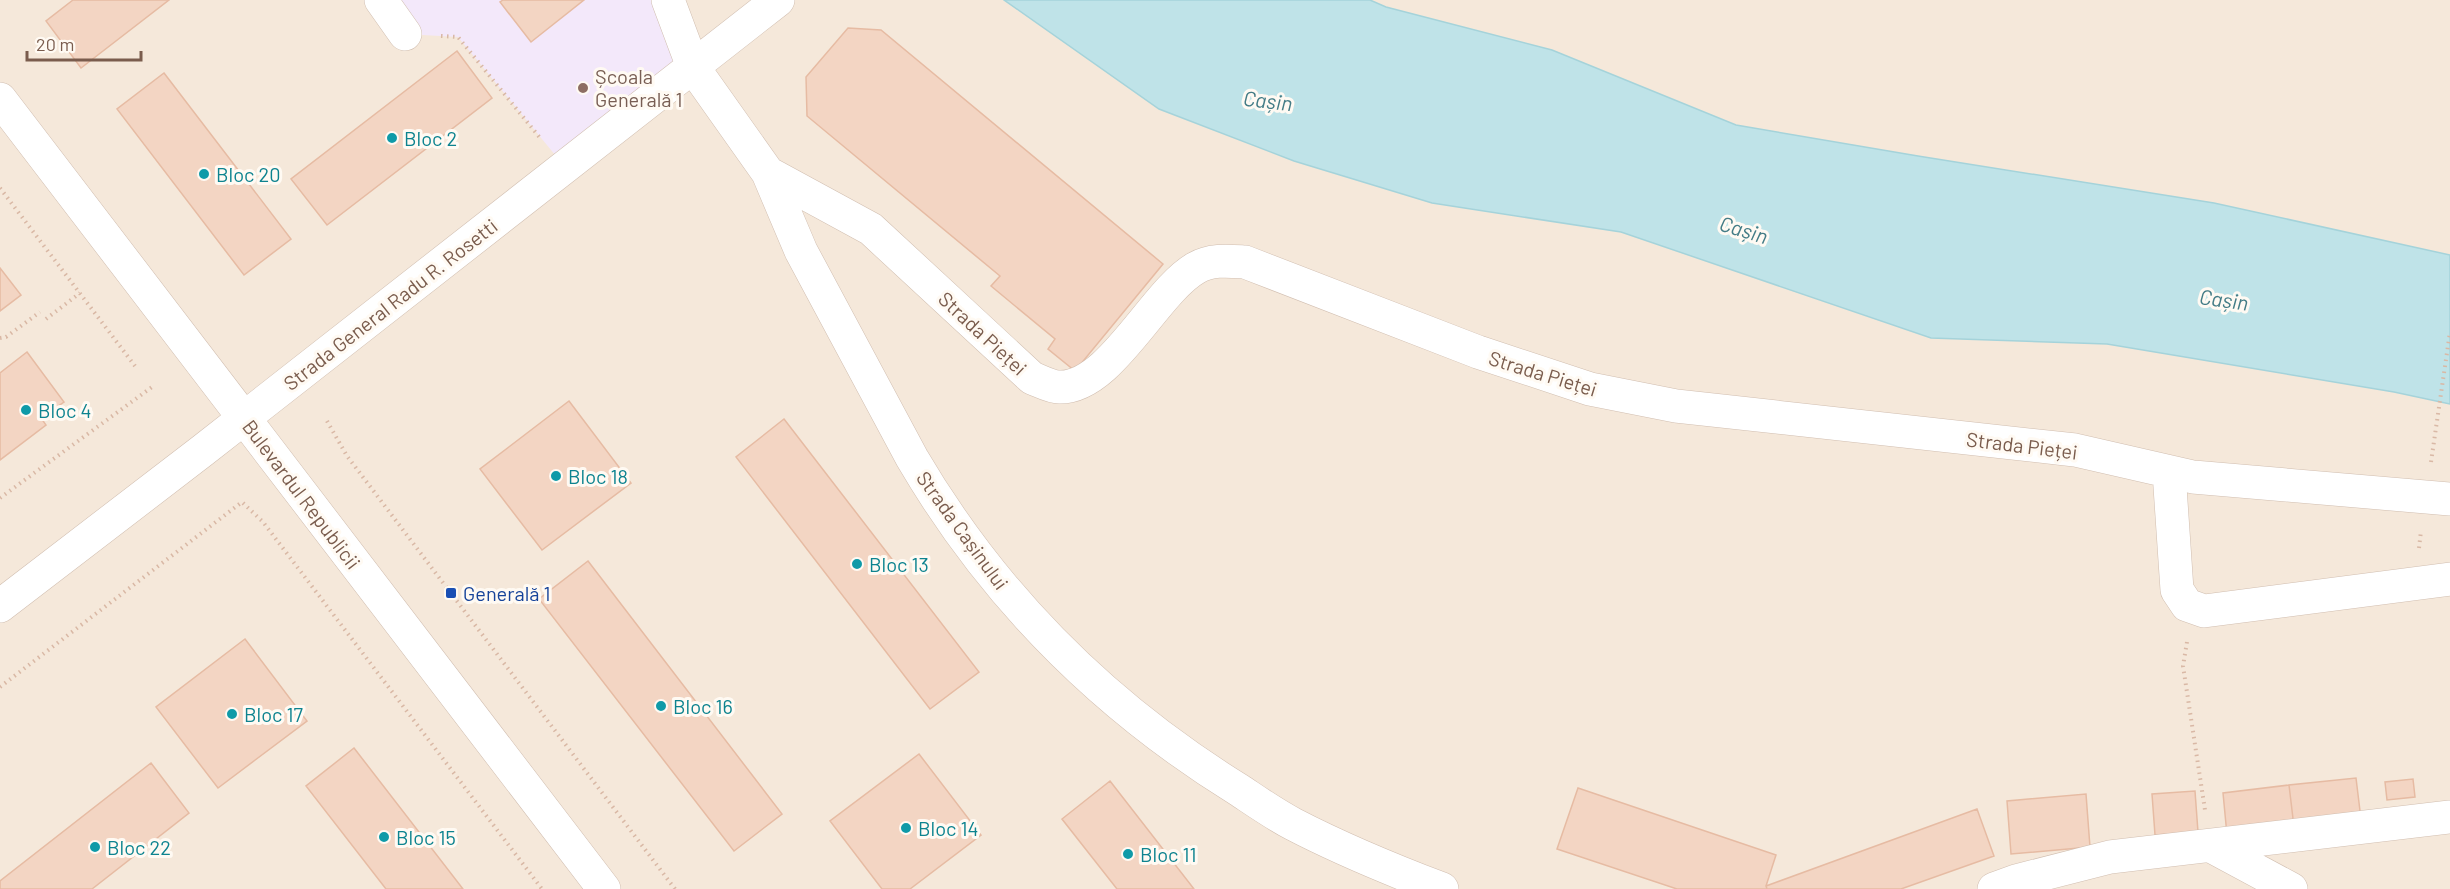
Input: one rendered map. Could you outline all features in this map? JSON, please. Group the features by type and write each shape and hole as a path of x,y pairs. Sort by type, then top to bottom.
{"street":[{"path":"381,0 405,34"},
{"name":"Strada Cașinului","path":"668,0 693,67 768,172 801,251 928,486 990,573 1034,625 1077,669 1128,713 1204,769 1292,823 1394,871 1442,889"},
{"name":"Strada General Radu R. Rosetti","path":"0,606 778,0"},
{"name":"Bulevardul Republicii","path":"0,99 604,889"},
{"name":"Strada Pieței","path":"768,172 871,229 1032,378 1058,387 1083,381 1110,360 1178,283 1196,268 1222,260 1245,262 1478,352 1590,389 1676,406 2076,450 2193,477 2438,498"},
{"path":"2169,472 2177,590 2187,605 2204,611 2450,579"},
{"path":"1994,889 2016,880 2110,857 2450,817"},
{"path":"2211,846 2291,889"}],"path":[{"path":"405,34 458,37 565,167"},
{"path":"0,188 135,366"},
{"path":"46,319 80,293"},
{"path":"0,338 6,337 40,312"},
{"path":"2435,437 2450,332"},
{"path":"0,498 152,387"},
{"path":"327,421 347,456 675,889"},
{"path":"2414,584 2438,498"},
{"path":"0,687 242,502 263,522 542,889"},
{"path":"2204,611 2187,637 2183,666 2211,846"}],"shaded area":[{"path":"0,0 2450,0 2450,889 0,889"},
{"name":"Școala Generală 1","path":"381,0 669,0 694,66 565,167 458,37 405,34"}],"water":[{"name":"Cașin","path":"1004,0 1370,0 1386,7 1552,50 1736,125 2214,203 2450,255 2450,404 2394,392 2107,344 1931,338 1621,232 1432,203 1294,161 1159,109"}],"building":[{"path":"73,0 169,0 81,68 46,21"},
{"path":"503,0 584,0 531,42 500,2"},
{"path":"848,28 881,30 1163,264 1075,371 1048,349 1055,339 991,286 1000,276 807,116 806,77"},
{"name":"Bloc 2","path":"457,51 492,98 327,225 291,179"},
{"name":"Bloc 20","path":"164,73 291,239 244,275 117,109"},
{"path":"0,268 21,295 0,311"},
{"name":"Bloc 4","path":"27,352 64,402 41,418 46,425 0,460 0,373"},
{"name":"Bloc 18","path":"569,401 631,483 542,550 480,469"},
{"name":"Bloc 13","path":"784,419 979,672 930,709 736,457"},
{"name":"Bloc 16","path":"588,561 782,814 734,851 539,599"},
{"name":"Bloc 17","path":"245,639 307,721 218,788 156,707"},
{"name":"Bloc 15","path":"354,748 463,889 386,889 306,786"},
{"name":"Bloc 14","path":"919,754 981,835 910,889 882,889 830,821"},
{"name":"Bloc 22","path":"151,763 189,813 92,889 0,889 0,881"},
{"path":"2356,778 2361,819 2294,827 2289,785"},
{"path":"2413,779 2415,797 2387,800 2385,782"},
{"name":"Bloc 11","path":"1110,781 1194,889 1117,889 1062,819"},
{"path":"2289,785 2294,827 2227,835 2223,793"},
{"path":"1578,788 1776,855 1767,889 1677,889 1557,849"},
{"path":"2195,791 2198,832 2155,835 2152,794"},
{"path":"2086,794 2090,847 2011,854 2007,801"},
{"path":"1977,809 1994,856 1901,889 1767,889 1766,886"}],"place":[{"name":"Școala Generală 1","path":"583,88"},
{"name":"Bloc 2","path":"392,138"},
{"name":"Bloc 20","path":"204,174"},
{"name":"Bloc 4","path":"26,410"},
{"name":"Bloc 18","path":"556,476"},
{"name":"Bloc 13","path":"857,564"},
{"name":"Generală 1","path":"451,593"},
{"name":"Bloc 16","path":"661,706"},
{"name":"Bloc 17","path":"232,714"},
{"name":"Bloc 14","path":"906,828"},
{"name":"Bloc 15","path":"384,837"},
{"name":"Bloc 22","path":"95,847"},
{"name":"Bloc 11","path":"1128,854"}]}
